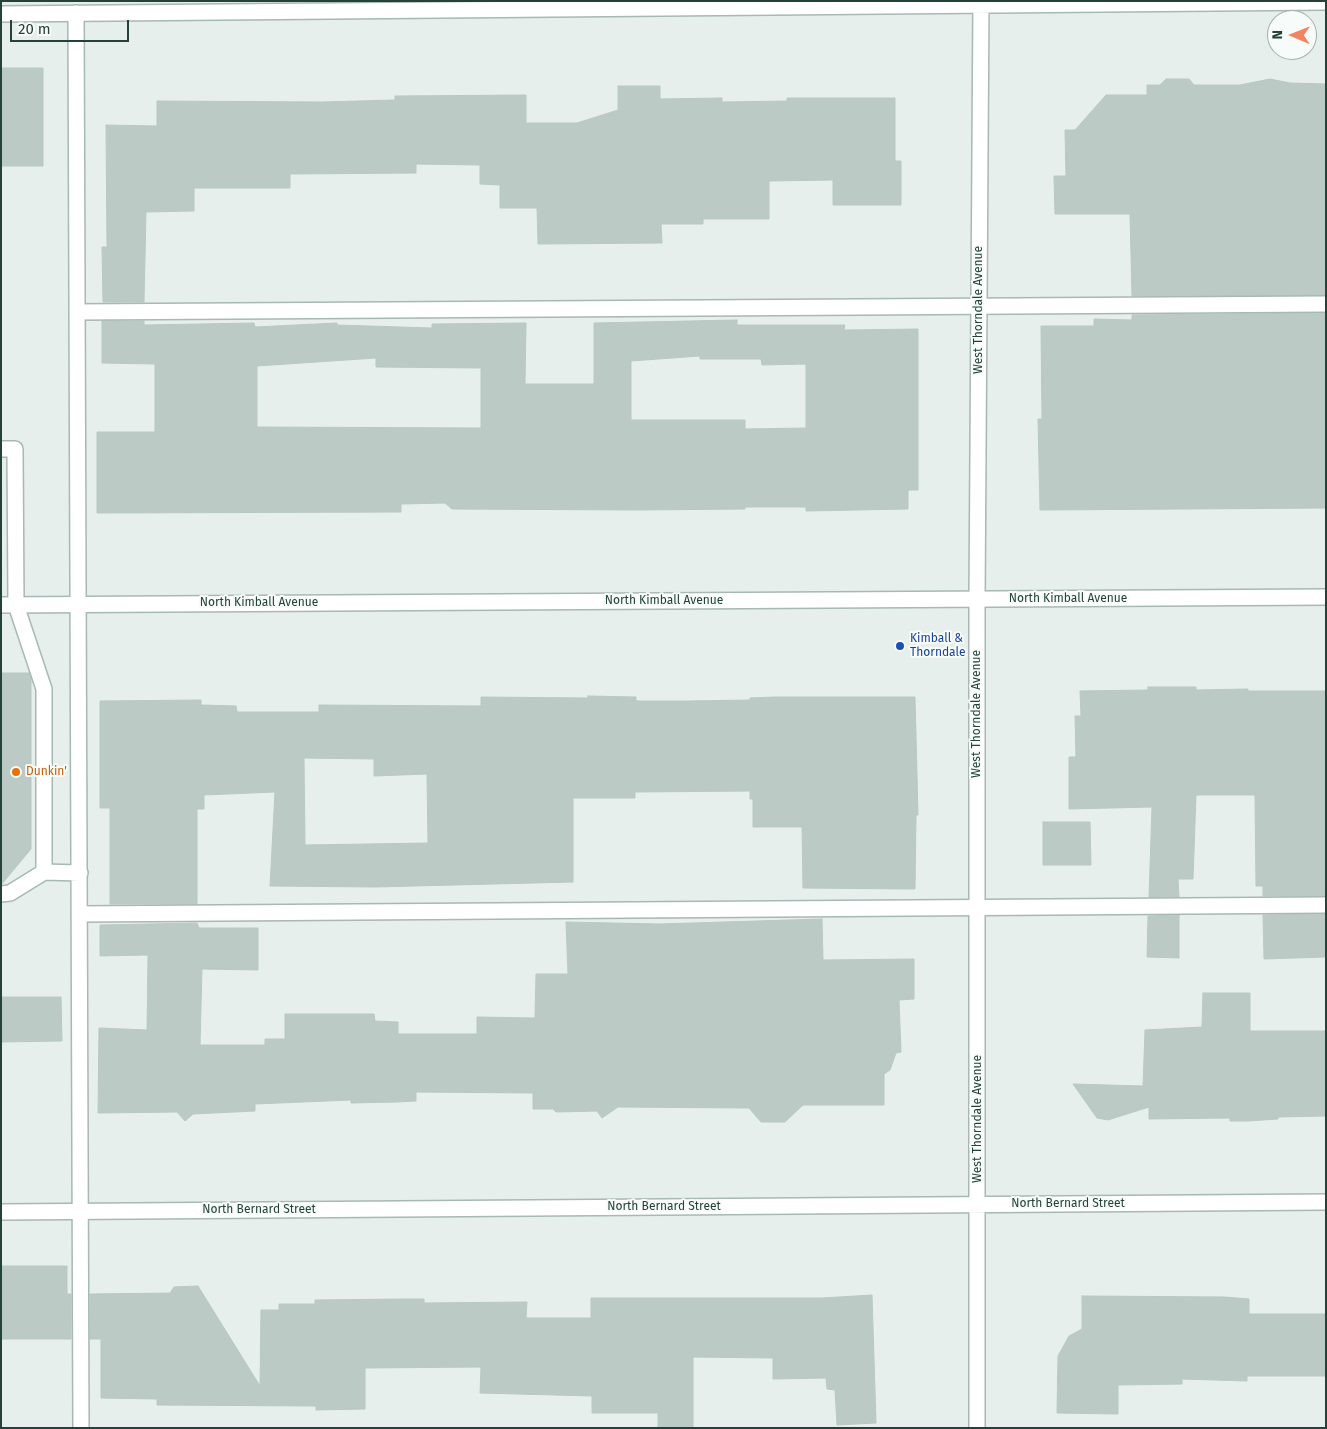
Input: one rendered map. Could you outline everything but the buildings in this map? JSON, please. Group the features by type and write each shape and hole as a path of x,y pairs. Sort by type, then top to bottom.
{"street":[{"path":"1,14 980,3 1326,2"},
{"name":"West Thorndale Avenue","path":"978,1428 977,599 980,3"},
{"path":"76,13 81,1428"},
{"path":"77,312 1326,304"},
{"path":"1,449 15,449 8,605 44,689 44,872"},
{"name":"North Kimball Avenue","path":"8,605 1326,597"},
{"path":"1,894 10,893 44,872 80,873"},
{"path":"80,914 1326,905"},
{"name":"North Bernard Street","path":"1,1212 1326,1202"}],"place":[{"name":"Kimball & Thorndale","path":"900,646"},
{"name":"Dunkin'","path":"16,772"}]}
